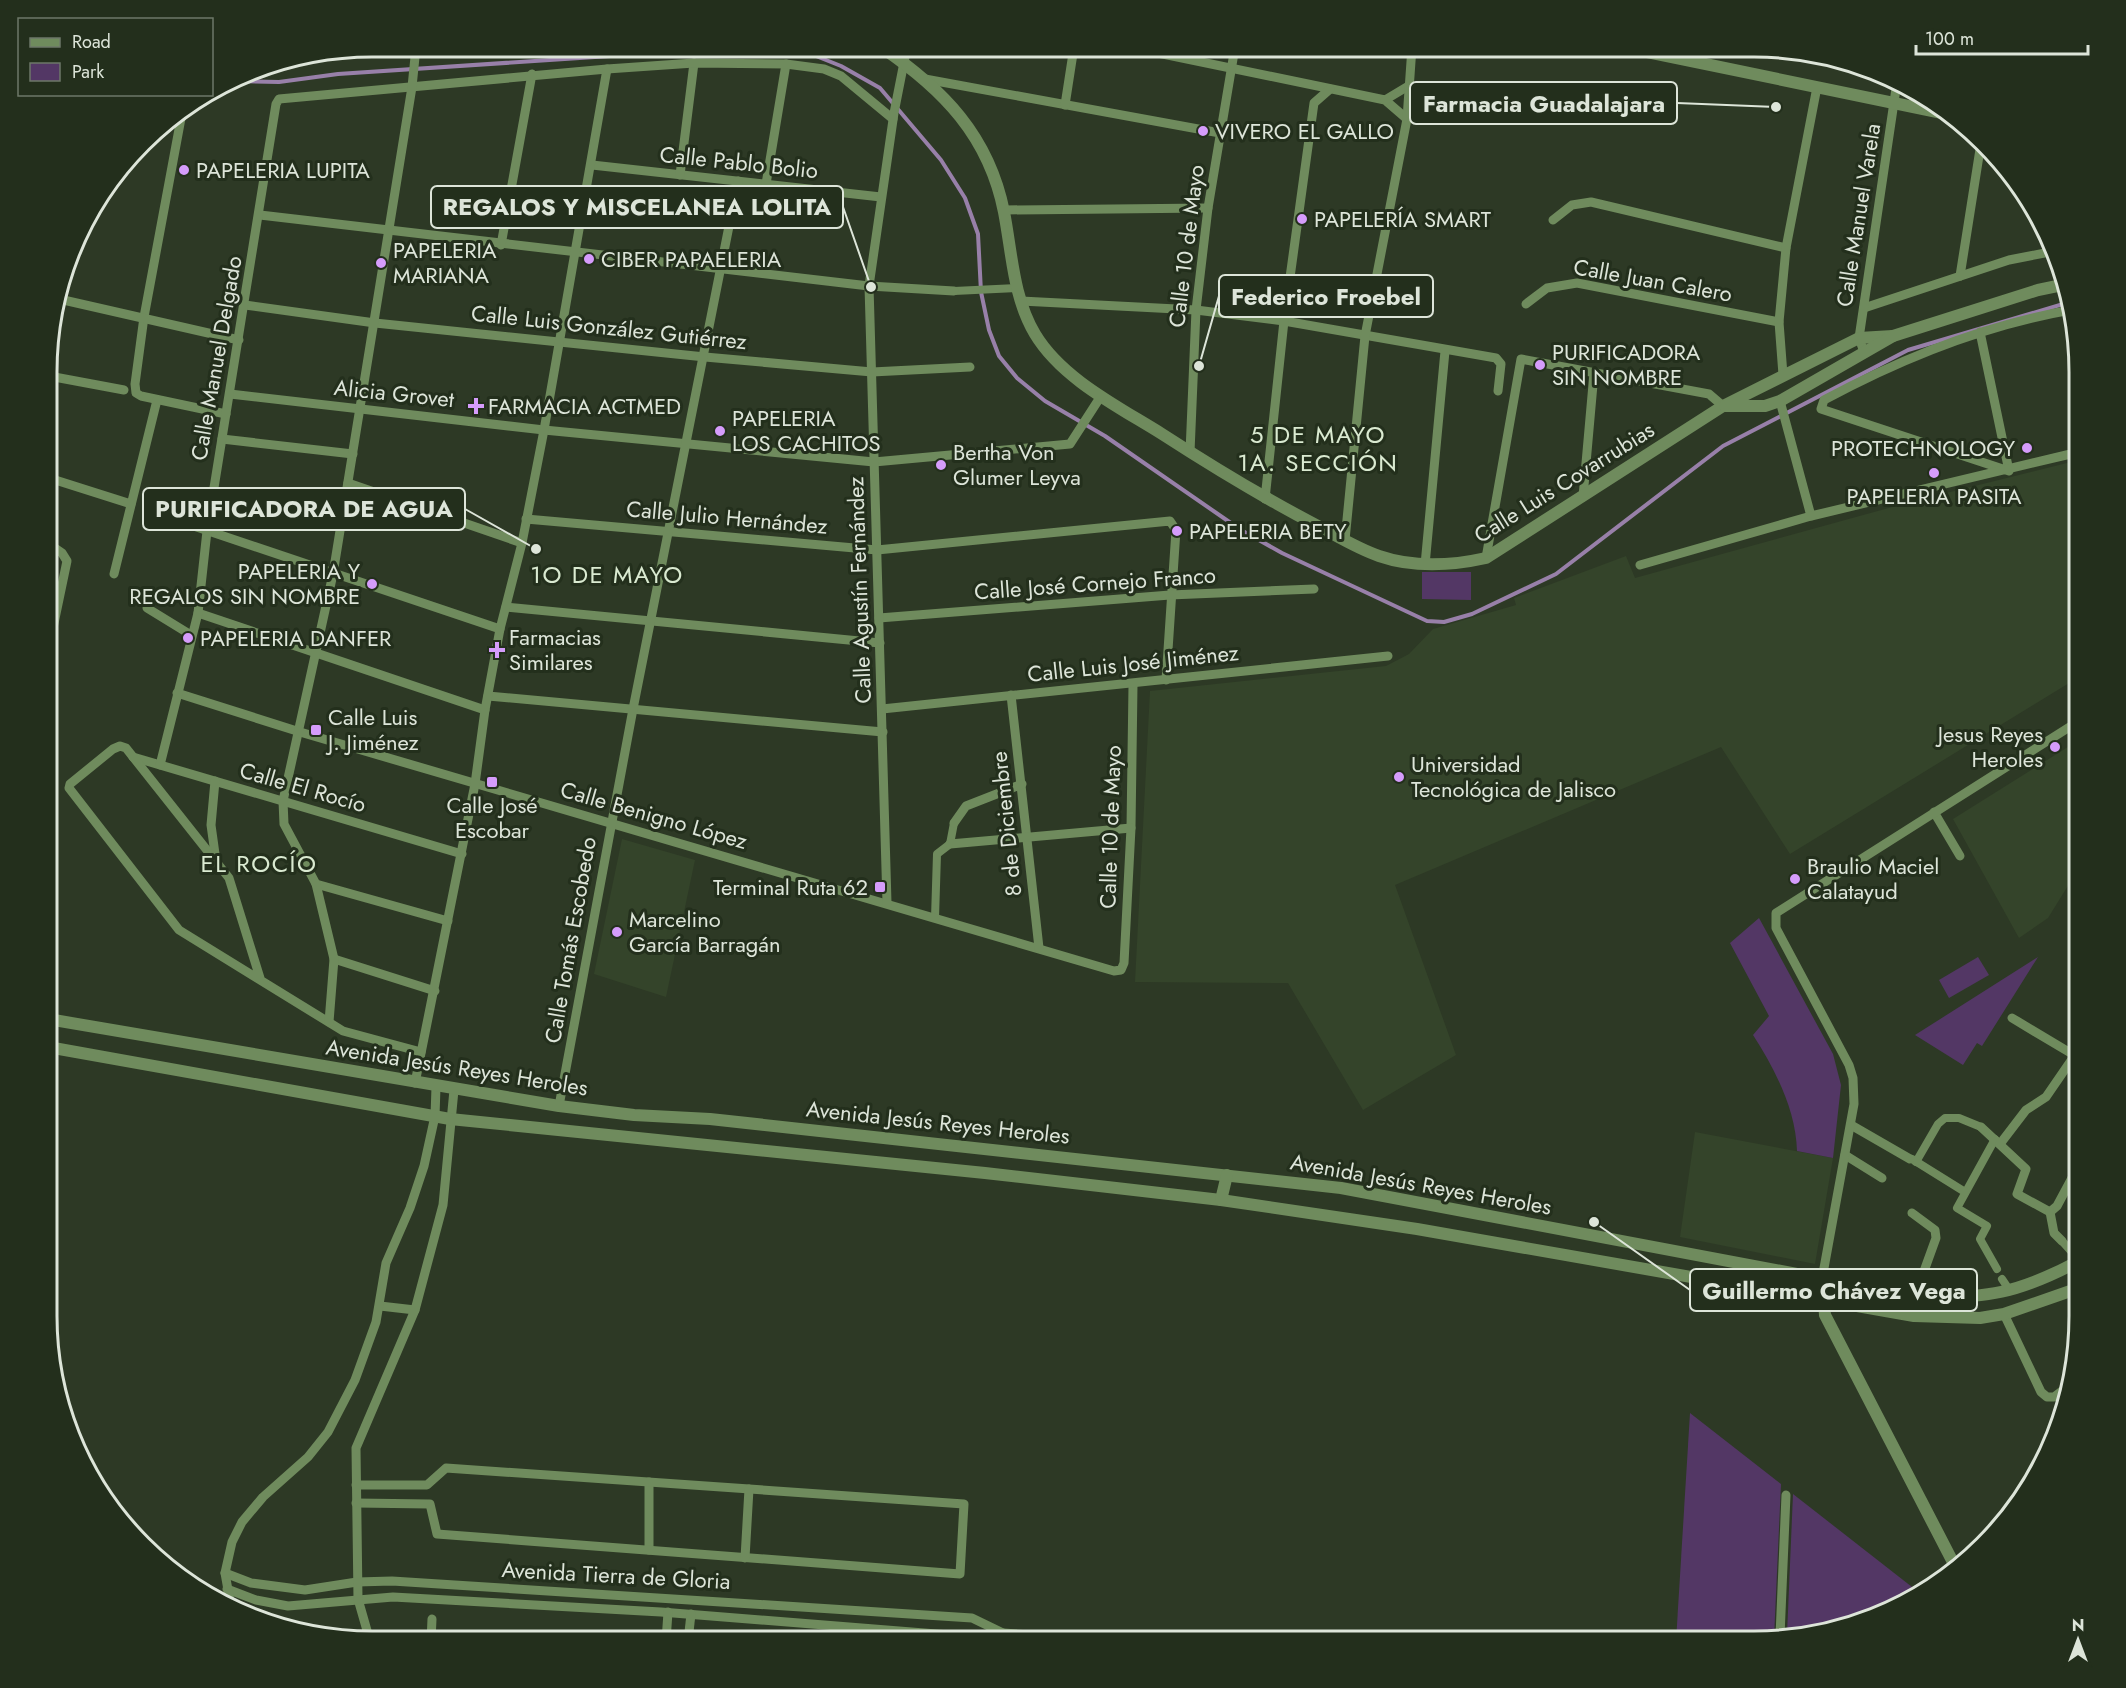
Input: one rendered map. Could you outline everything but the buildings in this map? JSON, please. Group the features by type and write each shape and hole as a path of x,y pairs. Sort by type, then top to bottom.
{"street":[{"path":"329,1022 334,959 315,884 284,824 284,801 333,574 375,323 415,57"},
{"name":"Calle Luis Covarrubias","path":"891,57 903,68 922,79 956,110 970,126 982,146 1004,210 1019,295 1036,336 1049,353 1101,396 1265,499 1378,556 1425,565 1457,564 1486,558 1724,406 1859,338 1893,336"},
{"name":"Calle Agustín Fernández","path":"887,903 869,286 893,116 905,57"},
{"path":"1065,105 1072,57"},
{"path":"1180,57 1304,85 1317,84 1330,89 1385,100 1407,119"},
{"name":"Calle 10 de Mayo","path":"1190,452 1196,310 1208,208 1233,57"},
{"path":"1345,540 1365,336 1407,119 1411,57"},
{"path":"1672,57 1930,111"},
{"path":"412,85 694,63 786,64 824,69 841,76 893,116"},
{"path":"680,175 694,63"},
{"path":"766,184 786,64"},
{"path":"415,1083 476,784 485,710 500,629 522,543 544,430 577,253 607,69"},
{"path":"501,244 532,74"},
{"path":"922,79 1220,133"},
{"name":"Calle Manuel Delgado","path":"159,765 198,613 207,531 260,215 276,104 279,99 412,85"},
{"path":"1265,499 1284,321 1314,103 1304,85"},
{"path":"1385,100 1410,85"},
{"path":"1783,375 1779,322 1786,248 1817,87"},
{"path":"1314,103 1330,89"},
{"name":"Calle Manuel Varela","path":"1864,352 1859,338 1896,91"},
{"path":"180,122 144,317 135,384 136,393 157,400 226,414"},
{"path":"1960,276 1980,152"},
{"name":"Calle Pablo Bolio","path":"592,165 881,197"},
{"name":"Calle Tomás Escobedo","path":"559,1106 633,709 705,357 738,181"},
{"path":"1553,220 1572,205 1591,202 1786,248"},
{"path":"1004,210 1208,208"},
{"path":"260,215 388,232 869,286 954,291 997,290 1019,295 1196,310 1284,321 1500,360 1498,391"},
{"path":"1864,308 2009,260 2046,253"},
{"name":"Calle Juan Calero","path":"1526,304 1547,288 1577,283 1779,322"},
{"name":"Calle Luis Covarrubias","path":"1724,406 1782,404 1893,336 2057,286"},
{"path":"65,300 239,340"},
{"name":"Calle Luis González Gutiérrez","path":"245,305 375,323 872,372 970,367"},
{"path":"2009,471 1821,409 1824,400 1923,351 1980,332 2063,312"},
{"path":"1980,332 2009,471"},
{"path":"1425,565 1446,351"},
{"path":"1486,558 1521,358 1709,394 1724,406"},
{"path":"1583,497 1594,373"},
{"path":"57,377 124,390"},
{"name":"Alicia Grovet","path":"230,394 544,430 874,462 1070,444 1101,396"},
{"path":"114,574 157,400"},
{"path":"1782,404 1811,516"},
{"path":"222,439 353,454"},
{"path":"1640,565 1811,516 2009,471 2069,455"},
{"path":"57,481 131,504"},
{"path":"348,483 522,543"},
{"path":"161,514 500,629"},
{"name":"Calle Julio Hernández","path":"526,519 877,550 1166,521 1173,523 1176,530 1170,595"},
{"path":"57,550 66,557 57,609"},
{"name":"Calle José Cornejo Franco","path":"879,618 1170,595 1314,589"},
{"path":"1166,680 1170,595"},
{"path":"506,607 880,643"},
{"path":"147,608 191,635"},
{"path":"198,613 485,710"},
{"name":"Calle Luis José Jiménez","path":"882,709 1133,685 1388,656"},
{"name":"Calle 10 de Mayo","path":"1121,970 1124,963 1131,828 1133,685"},
{"name":"Calle Benigno López","path":"177,693 476,784 1114,971 1121,970"},
{"name":"8 de Diciembre","path":"1011,695 1039,948"},
{"path":"488,696 883,732"},
{"path":"1952,1561 1825,1315 1822,1280 1851,1125 1854,1091 1849,1065 1776,928 1775,920 1776,913 1782,907 2069,727"},
{"path":"260,978 229,878 193,837 126,748 120,746 70,784 69,789 173,925 329,1022 352,1034 421,1052"},
{"name":"Calle El Rocío","path":"133,757 462,854"},
{"path":"215,781 211,825 216,861"},
{"path":"950,844 954,823 966,806 1022,784"},
{"path":"1934,812 1960,856"},
{"path":"935,918 937,854 950,844 1131,828"},
{"path":"315,884 448,921"},
{"path":"334,959 435,991"},
{"path":"2012,1018 2069,1050"},
{"name":"Avenida Jesús Reyes Heroles","path":"57,1021 436,1087 559,1106 634,1115 710,1119 1341,1188 1915,1296 1955,1298 1991,1296 2010,1291 2069,1265"},
{"name":"Avenida Jesús Reyes Heroles","path":"57,1049 450,1119 1221,1200 1417,1229 1914,1316 1980,1318 2004,1314 2069,1291"},
{"path":"1997,1269 1980,1239 1987,1226 1957,1208 1997,1141 2026,1110 2046,1098 2069,1067"},
{"path":"229,1597 225,1573 232,1542 242,1522 263,1497 308,1457 328,1432 355,1380 380,1306 386,1263 410,1208 435,1116 436,1087"},
{"path":"367,1631 358,1599 356,1448 380,1387 415,1310 443,1205 454,1090"},
{"path":"1913,1160 1938,1124 1945,1118 1959,1118 1981,1127 2013,1160 2026,1169 2017,1194 2050,1212"},
{"path":"1851,1125 1965,1192"},
{"path":"1845,1155 1882,1178"},
{"path":"1221,1200 1227,1175"},
{"path":"2050,1212 2057,1206 2069,1184"},
{"path":"2050,1212 2054,1233 2069,1249"},
{"path":"1912,1213 1935,1230 1936,1238 1915,1296"},
{"path":"2002,1279 2010,1291"},
{"path":"380,1306 415,1310"},
{"path":"2004,1314 2041,1392 2047,1397 2054,1397 2059,1393"},
{"path":"356,1485 427,1485 446,1468 964,1504 960,1574 437,1534 430,1504 356,1503"},
{"path":"649,1482 649,1550"},
{"path":"746,1558 748,1489"},
{"path":"1780,1629 1786,1495"},
{"name":"Avenida Tierra de Gloria","path":"225,1573 278,1588 305,1590 357,1582 392,1581 641,1595 972,1618 993,1631"},
{"name":"Avenida Tierra de Gloria","path":"227,1589 256,1600 288,1606 393,1597 668,1612 900,1631"},
{"path":"667,1631 668,1612"},
{"path":"689,1631 691,1614"},
{"path":"431,1631 432,1619"}],"shaded area":[{"name":"Universidad Tecnológica de Jalisco","path":"2069,462 2069,683 1790,854 1721,747 1395,885 1456,1055 1363,1110 1288,983 1135,982 1150,691 1386,666 1409,654 1433,629 1516,605 1514,598 1626,556 1635,578 1914,501"},
{"path":"2069,746 2069,884 2048,918 2019,938 1953,819"},
{"path":"622,839 695,860 666,997 594,974"},
{"path":"1695,1132 1833,1158 1815,1264 1680,1237"}],"green space":[{"path":"1422,572 1471,572 1471,600 1422,599"},
{"path":"1759,918 1833,1054 1841,1085 1833,1158 1797,1151 1793,1120 1783,1090 1753,1035 1769,1016 1730,943"},
{"path":"1978,957 1989,975 1949,998 1939,980"},
{"path":"2038,957 1982,1046 1977,1043 1963,1065 1915,1035"},
{"path":"1690,1413 1781,1484 1774,1630 1677,1631"},
{"path":"1793,1494 1913,1588 1855,1614 1816,1625 1787,1629"}],"waterway":[{"path":"250,81 279,82 338,74 595,57"},
{"path":"818,57 841,66 880,88 941,160 965,198 978,234 981,292 989,330 999,356 1017,378 1045,401 1105,436 1241,530 1282,553 1427,621 1444,622 1472,614 1556,574 1723,446 1908,350 2062,304"}],"place":[{"name":"Farmacia Guadalajara","path":"1776,107"},
{"name":"VIVERO EL GALLO","path":"1203,131"},
{"name":"PAPELERIA LUPITA","path":"184,170"},
{"name":"PAPELERÍA SMART","path":"1302,219"},
{"name":"CIBER PAPAELERIA","path":"589,259"},
{"name":"PAPELERIA MARIANA","path":"381,263"},
{"name":"REGALOS Y MISCELANEA LOLITA","path":"871,287"},
{"name":"PURIFICADORA SIN NOMBRE","path":"1540,365"},
{"name":"Federico Froebel","path":"1199,366"},
{"name":"FARMACIA ACTMED","path":"476,406"},
{"name":"PAPELERIA LOS CACHITOS","path":"720,431"},
{"name":"PROTECHNOLOGY","path":"2027,448"},
{"name":"Bertha Von Glumer Leyva","path":"941,465"},
{"name":"PAPELERIA PASITA","path":"1934,473"},
{"name":"PAPELERIA BETY","path":"1177,531"},
{"name":"PURIFICADORA DE AGUA","path":"536,549"},
{"name":"PAPELERIA Y REGALOS SIN NOMBRE","path":"372,584"},
{"name":"PAPELERIA DANFER","path":"188,638"},
{"name":"Farmacias Similares","path":"497,650"},
{"name":"Calle Luis J. Jiménez","path":"316,730"},
{"name":"Jesus Reyes Heroles","path":"2055,747"},
{"name":"Universidad Tecnológica de Jalisco","path":"1399,777"},
{"name":"Calle José Escobar","path":"492,782"},
{"name":"Braulio Maciel Calatayud","path":"1795,879"},
{"name":"Terminal Ruta 62","path":"880,887"},
{"name":"Marcelino García Barragán","path":"617,932"},
{"name":"Guillermo Chávez Vega","path":"1594,1222"}],"district":[{"name":"5 DE MAYO 1A. SECCIÓN","path":"1318,449"},
{"name":"1O DE MAYO","path":"607,575"},
{"name":"EL ROCÍO","path":"259,864"}]}
